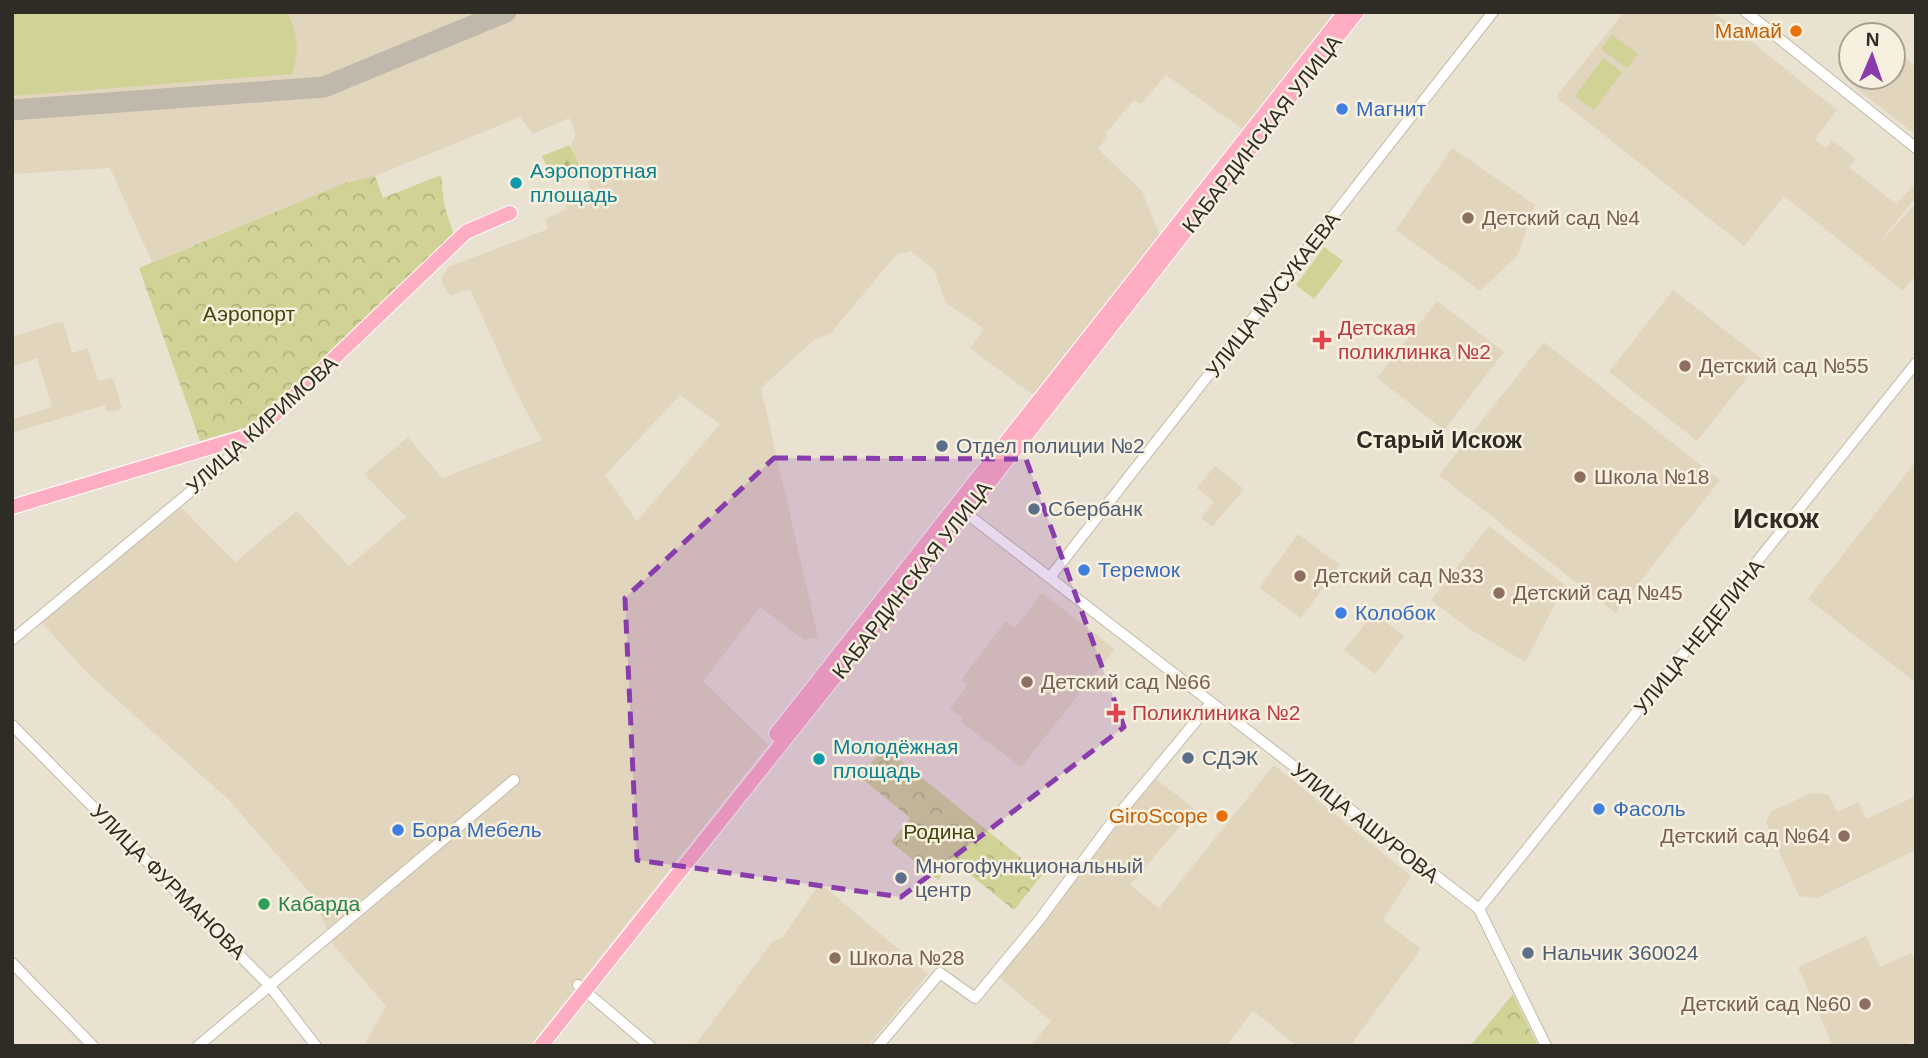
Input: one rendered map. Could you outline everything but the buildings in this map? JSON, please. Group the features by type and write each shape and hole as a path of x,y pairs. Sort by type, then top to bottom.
{"main road":[{"name":"КАБАРДИНСКАЯ УЛИЦА","path":"961,509 1345,12"},
{"name":"КАБАРДИНСКАЯ УЛИЦА","path":"541,1046 582,988 1357,12"},
{"name":"УЛИЦА КИРИМОВА","path":"248,436 282,410 466,232 510,213"},
{"path":"12,507 248,436"},
{"name":"КАБАРДИНСКАЯ УЛИЦА","path":"530,1046 582,988"}],"street":[{"name":"УЛИЦА МУСУКАЕВА","path":"1051,576 1493,12"},
{"path":"1746,12 1916,148"},
{"name":"УЛИЦА НЕДЕЛИНА","path":"1479,909 1916,363"},
{"name":"УЛИЦА КИРИМОВА","path":"12,640 220,467 248,436"},
{"name":"УЛИЦА АШУРОВА","path":"961,509 1479,909 1546,1046"},
{"path":"878,1046 940,973 975,998 1007,961 1109,825 1211,703"},
{"name":"УЛИЦА ФУРМАНОВА","path":"12,725 269,985 316,1046"},
{"path":"198,1046 514,780"},
{"path":"12,963 93,1046"},
{"path":"582,988 650,1046"}],"highlighted area":[{"path":"774,458 1026,459 1124,727 901,897 637,860 625,598"}],"shaded area":[{"path":"12,12 1345,12 1040,400 970,348 984,329 945,302 934,270 911,251 896,255 831,333 814,340 761,388 818,637 804,640 760,607 703,681 768,745 530,1046 364,1046 386,1006 335,947 311,894 229,800 87,673 38,618 177,503 235,562 297,511 349,566 406,517 364,474 408,437 442,478 542,440 516,392 470,289 450,296 441,280 448,267 548,229 545,219 567,209 563,199 590,187 571,144 576,134 569,118 533,134 520,117 375,176 345,183 152,262 110,168 12,174","holes":["1166,75 1245,131 1160,236 1142,191 1098,149 1108,136 1105,134 1134,100 1141,104","680,395 720,424 637,521 605,475"]},
{"path":"1624,12 1714,12 1837,110 1815,139 1826,148 1832,140 1851,155 1855,159 1849,167 1896,204 1916,183 1916,197 1875,248 1916,203 1916,275 1903,291 1784,196 1744,246 1556,97"},
{"path":"1907,60 1916,67 1916,135 1860,91 1907,91"},
{"name":"Детский сад №4","path":"1452,148 1535,205 1518,255 1480,291 1396,230"},
{"name":"Детский сад №55","path":"1673,290 1762,359 1697,441 1609,372"},
{"path":"1437,301 1504,352 1444,430 1377,378"},
{"path":"63,321 72,353 88,348 98,381 113,378 122,409 107,412 105,405 12,433 12,419 52,407 37,358 12,367 12,337"},
{"name":"Школа №18","path":"1544,342 1720,480 1615,613 1439,475"},
{"path":"1914,464 1916,466 1916,683 1808,599"},
{"path":"1215,466 1244,489 1212,527 1201,518 1214,502 1197,488"},
{"name":"Детский сад №45","path":"1489,526 1565,585 1525,662 1468,628 1431,600"},
{"name":"Детский сад №33","path":"1298,534 1340,565 1301,618 1259,588"},
{"name":"Детский сад №66","path":"1042,593 1115,649 1021,767 961,722 963,718 950,708 968,685 961,680 1006,621 1015,628"},
{"path":"1374,613 1404,636 1375,674 1344,650"},
{"path":"1274,765 1411,876 1383,920 1421,949 1350,1046 1297,1046 1253,1011 1226,1046 1031,1046 1051,1021 1000,978 1089,856 1156,779 1195,809 1130,885 1159,908"},
{"name":"Детский сад №64","path":"1812,793 1829,795 1837,812 1858,802 1866,819 1916,796 1916,850 1817,898 1799,896 1766,822 1771,811"},
{"name":"Школа №28","path":"820,883 928,974 868,1046 694,1046 772,942 783,937"},
{"name":"Детский сад №60","path":"1866,936 1880,967 1911,953 1916,963 1916,1040 1904,1046 1833,1046 1798,967"}],"green space":[{"path":"12,12 287,12 295,34 296,58 292,74 12,96"},
{"path":"1612,35 1638,54 1627,68 1601,49"},
{"path":"1603,58 1622,72 1594,110 1575,96"},
{"path":"570,145 581,167 581,173 555,184 542,156"},
{"name":"Аэропорт","path":"441,175 444,204 454,236 262,419 247,427 200,441 139,268 345,183 375,176 383,198"},
{"path":"1324,247 1343,261 1314,299 1296,285"},
{"name":"Родина","path":"884,747 1042,875 1014,910 953,861 938,880 891,842 910,818 860,777"},
{"path":"1513,994 1538,1046 1470,1046"}],"taxiway":[{"path":"12,110 324,87 506,12"}],"place":[{"name":"Мамай","path":"1796,31"},
{"name":"Магнит","path":"1342,109"},
{"name":"Аэропортная площадь","path":"516,183"},
{"name":"Детский сад №4","path":"1468,218"},
{"name":"Детская поликлинка №2","path":"1322,340"},
{"name":"Детский сад №55","path":"1685,366"},
{"name":"Отдел полиции №2","path":"942,446"},
{"name":"Школа №18","path":"1580,477"},
{"name":"Сбербанк","path":"1034,509"},
{"name":"Теремок","path":"1084,570"},
{"name":"Детский сад №33","path":"1300,576"},
{"name":"Детский сад №45","path":"1499,593"},
{"name":"Колобок","path":"1341,613"},
{"name":"Детский сад №66","path":"1027,682"},
{"name":"Поликлиника №2","path":"1116,713"},
{"name":"СДЭК","path":"1188,758"},
{"name":"Молодёжная площадь","path":"819,759"},
{"name":"Фасоль","path":"1599,809"},
{"name":"GiroScope","path":"1222,816"},
{"name":"Бора Мебель","path":"398,830"},
{"name":"Детский сад №64","path":"1844,836"},
{"name":"Многофункциональный центр","path":"901,878"},
{"name":"Кабарда","path":"264,904"},
{"name":"Нальчик 360024","path":"1528,953"},
{"name":"Школа №28","path":"835,958"},
{"name":"Детский сад №60","path":"1865,1004"}],"district":[{"name":"Старый Искож","path":"1439,440"},
{"name":"Искож","path":"1776,518"}]}
